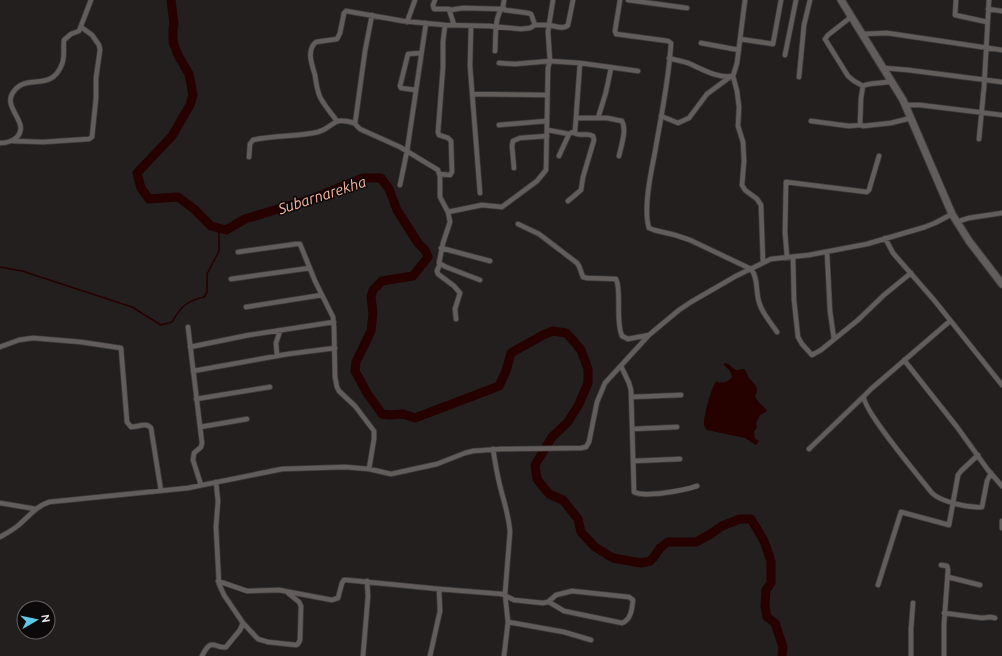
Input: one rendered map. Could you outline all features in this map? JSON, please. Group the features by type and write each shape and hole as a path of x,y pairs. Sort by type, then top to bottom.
{"street":[{"path":"13,141 20,133 21,127 11,103 11,97 22,84 46,81 52,78 62,65 64,40 71,34 79,31 91,0"},
{"path":"407,22 415,0"},
{"path":"435,0 433,5 434,9 446,8 450,10 463,8 502,8 507,11 530,13 536,26"},
{"path":"495,50 496,27 504,0"},
{"path":"448,212 482,204 502,207 537,181 546,170 548,130 547,95 550,61 548,32 553,0"},
{"path":"336,121 322,101 318,91 311,62 312,47 316,42 337,39 346,10 407,22 527,29 536,26 549,25 563,28 567,26 573,0"},
{"path":"620,0 615,33 619,35 670,42 665,97 650,179 648,215 649,228 675,234 751,268 755,276 757,296 760,306 777,332"},
{"path":"628,0 687,8"},
{"path":"661,116 674,122 681,123 687,120 708,94 731,76 738,63 745,0"},
{"path":"740,40 773,44 780,0"},
{"path":"785,55 796,0"},
{"path":"799,77 804,25 810,0"},
{"path":"841,0 892,81 905,105 956,222 1002,284"},
{"path":"956,0 956,15 987,22"},
{"path":"979,139 987,48 989,0"},
{"path":"988,9 1002,11"},
{"path":"450,10 454,25"},
{"path":"354,123 372,15"},
{"path":"852,18 828,35 826,39 848,76 863,86 867,84 882,84 892,81"},
{"path":"400,185 407,151 426,23"},
{"path":"440,174 450,175 452,172 451,141 448,138 439,135 438,132 445,25"},
{"path":"471,26 470,59 480,194"},
{"path":"0,143 13,141 89,139 92,137 96,98 96,78 100,50 99,45 92,35 81,27"},
{"path":"862,34 887,34 1002,50"},
{"path":"701,43 739,50"},
{"path":"415,90 401,88 400,86 407,56 410,53 421,53"},
{"path":"669,58 686,62 711,73 731,76"},
{"path":"499,63 515,64 550,61 580,63 638,71"},
{"path":"559,156 571,133 576,118 580,63"},
{"path":"598,118 606,92 611,68"},
{"path":"884,68 1002,82"},
{"path":"731,76 737,91 739,130 743,142 744,161 742,185 745,190 757,199 761,205 763,262"},
{"path":"861,125 860,116 863,86"},
{"path":"472,94 547,95"},
{"path":"905,105 920,105 1002,115"},
{"path":"576,118 617,119 623,122 623,133 619,156"},
{"path":"811,121 848,126 877,125 911,118"},
{"path":"249,157 250,144 253,140 318,132 336,121 346,121 354,123 360,129 375,134 437,169 440,174 440,197 448,212 450,225 441,248 439,259 440,264 437,271 438,274 454,286 460,293 455,309 456,319"},
{"path":"499,125 547,121"},
{"path":"548,130 580,135 591,134 594,136 582,177 581,190 568,201"},
{"path":"514,168 513,141 520,138 547,136"},
{"path":"879,156 869,190 867,192 786,182 785,232 790,257 799,340 804,348 812,355 821,350 911,273"},
{"path":"956,222 969,218 1002,213"},
{"path":"0,537 20,524 36,509 49,502 161,491 292,468 345,467 369,469 391,474 438,464 465,453 493,449 581,448 587,446 597,402 602,388 649,335 685,306 751,268 771,259 827,252 884,238 925,227 952,214"},
{"path":"518,224 539,234 577,263 583,277 616,279 618,284 618,316 622,336 628,339 649,335"},
{"path":"884,238 893,253 950,320 1002,385"},
{"path":"238,252 299,243 330,310 334,322 335,377 337,387 339,391 355,406 374,431 369,469"},
{"path":"441,248 490,262"},
{"path":"827,252 830,311 834,339"},
{"path":"440,264 480,280"},
{"path":"230,279 310,268"},
{"path":"246,307 322,295"},
{"path":"810,449 863,397 950,320"},
{"path":"190,347 249,335 334,322"},
{"path":"188,327 202,446 195,452 193,457 201,485"},
{"path":"277,356 276,340 280,331"},
{"path":"0,347 19,340 33,338 81,342 120,348 127,422 131,427 145,425 151,428 161,491"},
{"path":"193,371 277,356 334,348"},
{"path":"904,360 1002,486"},
{"path":"621,366 629,383 631,397 633,488 635,493 674,492 697,486"},
{"path":"196,399 270,387"},
{"path":"631,397 681,395"},
{"path":"863,397 868,410 932,493 939,499 968,506 982,507 987,482 991,473"},
{"path":"200,427 247,419"},
{"path":"632,429 677,427"},
{"path":"493,449 509,522 505,594 508,622 504,656"},
{"path":"878,585 901,512 949,525 959,473 978,455"},
{"path":"633,461 680,459"},
{"path":"216,482 218,501 216,527 218,581 224,595 242,623 256,638 262,641 298,644 300,640 301,606 287,592"},
{"path":"0,503 36,509"},
{"path":"1002,521 1002,528"},
{"path":"941,565 946,565 948,577 944,613 944,656"},
{"path":"948,577 980,585"},
{"path":"218,581 247,591 279,590 335,600 339,596 344,580 505,594 514,600 543,603 549,602 556,595 572,591 629,597 633,600 629,616 625,622 622,623 564,611 549,602"},
{"path":"363,656 368,596 367,581"},
{"path":"430,656 440,611 439,589"},
{"path":"911,656 913,603"},
{"path":"944,613 982,618 995,618"},
{"path":"508,622 564,632 591,640"},
{"path":"202,656 206,648 215,644 226,647 240,630 242,623"}],"shaded area":[{"path":"724,363 736,370 744,369 746,371 749,378 757,388 756,398 767,410 760,415 756,423 757,427 754,432 755,439 759,441 756,445 745,438 707,430 704,426 706,410 714,385 716,382 725,382 732,377 730,371"}],"waterway":[{"name":"Subarnarekha","path":"171,0 174,24 173,42 178,55 189,74 193,95 190,105 172,136 137,173 141,188 149,199 178,197 194,209 211,226 226,230 245,219 314,198 363,178 381,178 389,189 397,210 418,243 425,250 428,257 413,276 382,281 373,290 371,297 373,313 371,331 356,362 355,371 367,393 382,414 403,414 415,418 499,386 506,371 511,353 553,331 566,333 581,350 588,369 588,383 579,404 568,422 552,437 535,465 537,479 549,494 563,500 578,519 581,532 595,547 613,558 641,563 650,561 660,548 668,542 696,542 722,526 740,519 751,519 764,541 771,561 771,583 766,590 765,607 767,617 775,623 783,647 782,656"},
{"path":"0,267 22,271 132,307 161,325 172,322 178,312 185,305 193,300 204,297 207,292 207,274 219,251 219,228"}]}
